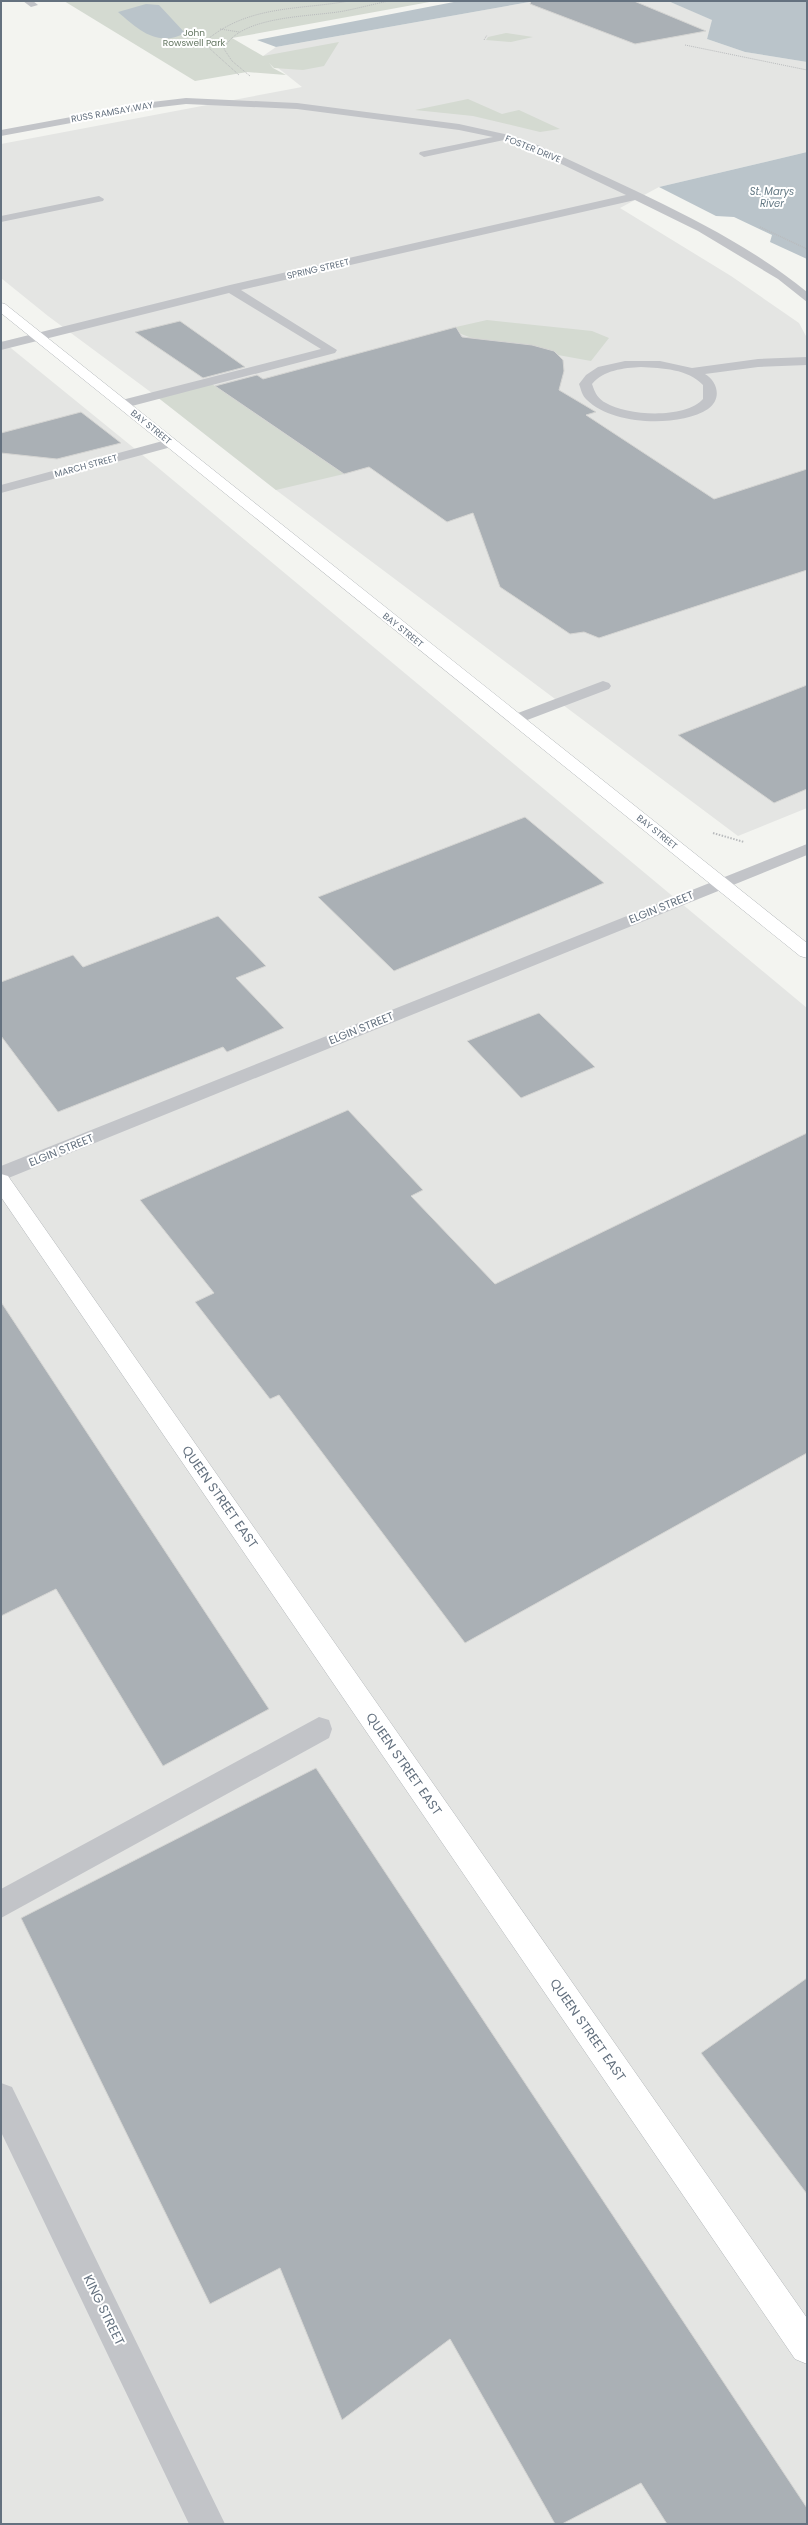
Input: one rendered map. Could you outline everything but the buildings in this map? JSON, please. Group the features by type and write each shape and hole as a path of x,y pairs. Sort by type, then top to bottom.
{"main road":[{"name":"BAY STREET","path":"1,307 807,952"},
{"name":"QUEEN STREET EAST","path":"1,1181 807,2347"}],"street":[{"name":"RUSS RAMSAY WAY","path":"1,132 152,105 186,101 225,101"},
{"name":"FOSTER DRIVE","path":"225,101 297,106 444,125 509,138 536,148 707,232 782,277 807,298"},
{"path":"424,154 509,138"},
{"name":"SPRING STREET","path":"1,346 230,289 636,196"},
{"path":"1,219 99,199"},
{"path":"123,404 331,350 230,289"},
{"path":"691,372 708,384 711,388 711,397 704,405 690,412 671,416 649,417 608,410 594,402 586,393 585,384 591,376 604,369 621,365 659,364 691,372 758,363 807,361"},
{"name":"MARCH STREET","path":"1,489 170,443"},
{"path":"516,719 603,686"},
{"name":"ELGIN STREET","path":"1,1174 807,849"},
{"path":"1,1904 319,1729"},
{"name":"KING STREET","path":"1,2098 207,2524"}],"path":[{"path":"241,77 209,48 208,39 220,29 251,16 349,1"},
{"path":"250,76 232,61 224,49 226,40 239,32 274,21 344,11 389,1"},
{"path":"220,29 239,32"},
{"path":"484,40 487,35"},
{"path":"685,45 807,70"},
{"path":"713,833 748,843"}],"shaded area":[{"path":"535,1 668,1 713,20 707,39 745,52 807,62 807,152 659,187 620,208 731,276 799,323 807,338 807,808 738,836 276,490 156,396 48,316 1,278 1,144 302,87 263,56 276,47"},
{"path":"1,340 156,466 807,1008 807,2524 1,2524"}],"green space":[{"name":"John Rowswell Park","path":"64,1 435,1 232,38 263,56 339,42 324,66 303,70 274,68 269,63 273,68 286,75 247,72 195,81"},
{"path":"506,33 533,37 511,42 486,40 488,37"},
{"path":"468,99 502,114 519,110 560,129 540,132 473,116 415,110"},
{"path":"487,320 592,331 609,338 591,361 558,355 554,351 532,345 472,338 461,334 456,327"},
{"path":"209,382 344,474 276,490 156,396"}],"water":[{"path":"459,1 535,1 276,47 257,40"},
{"path":"668,1 807,1 807,62 745,52 707,39 712,20"},
{"path":"146,4 159,5 185,33 175,37 157,37 148,34 133,25 118,12"},
{"name":"St. Marys River","path":"807,152 807,259 770,242 772,235 734,217 716,216 659,187"}]}
